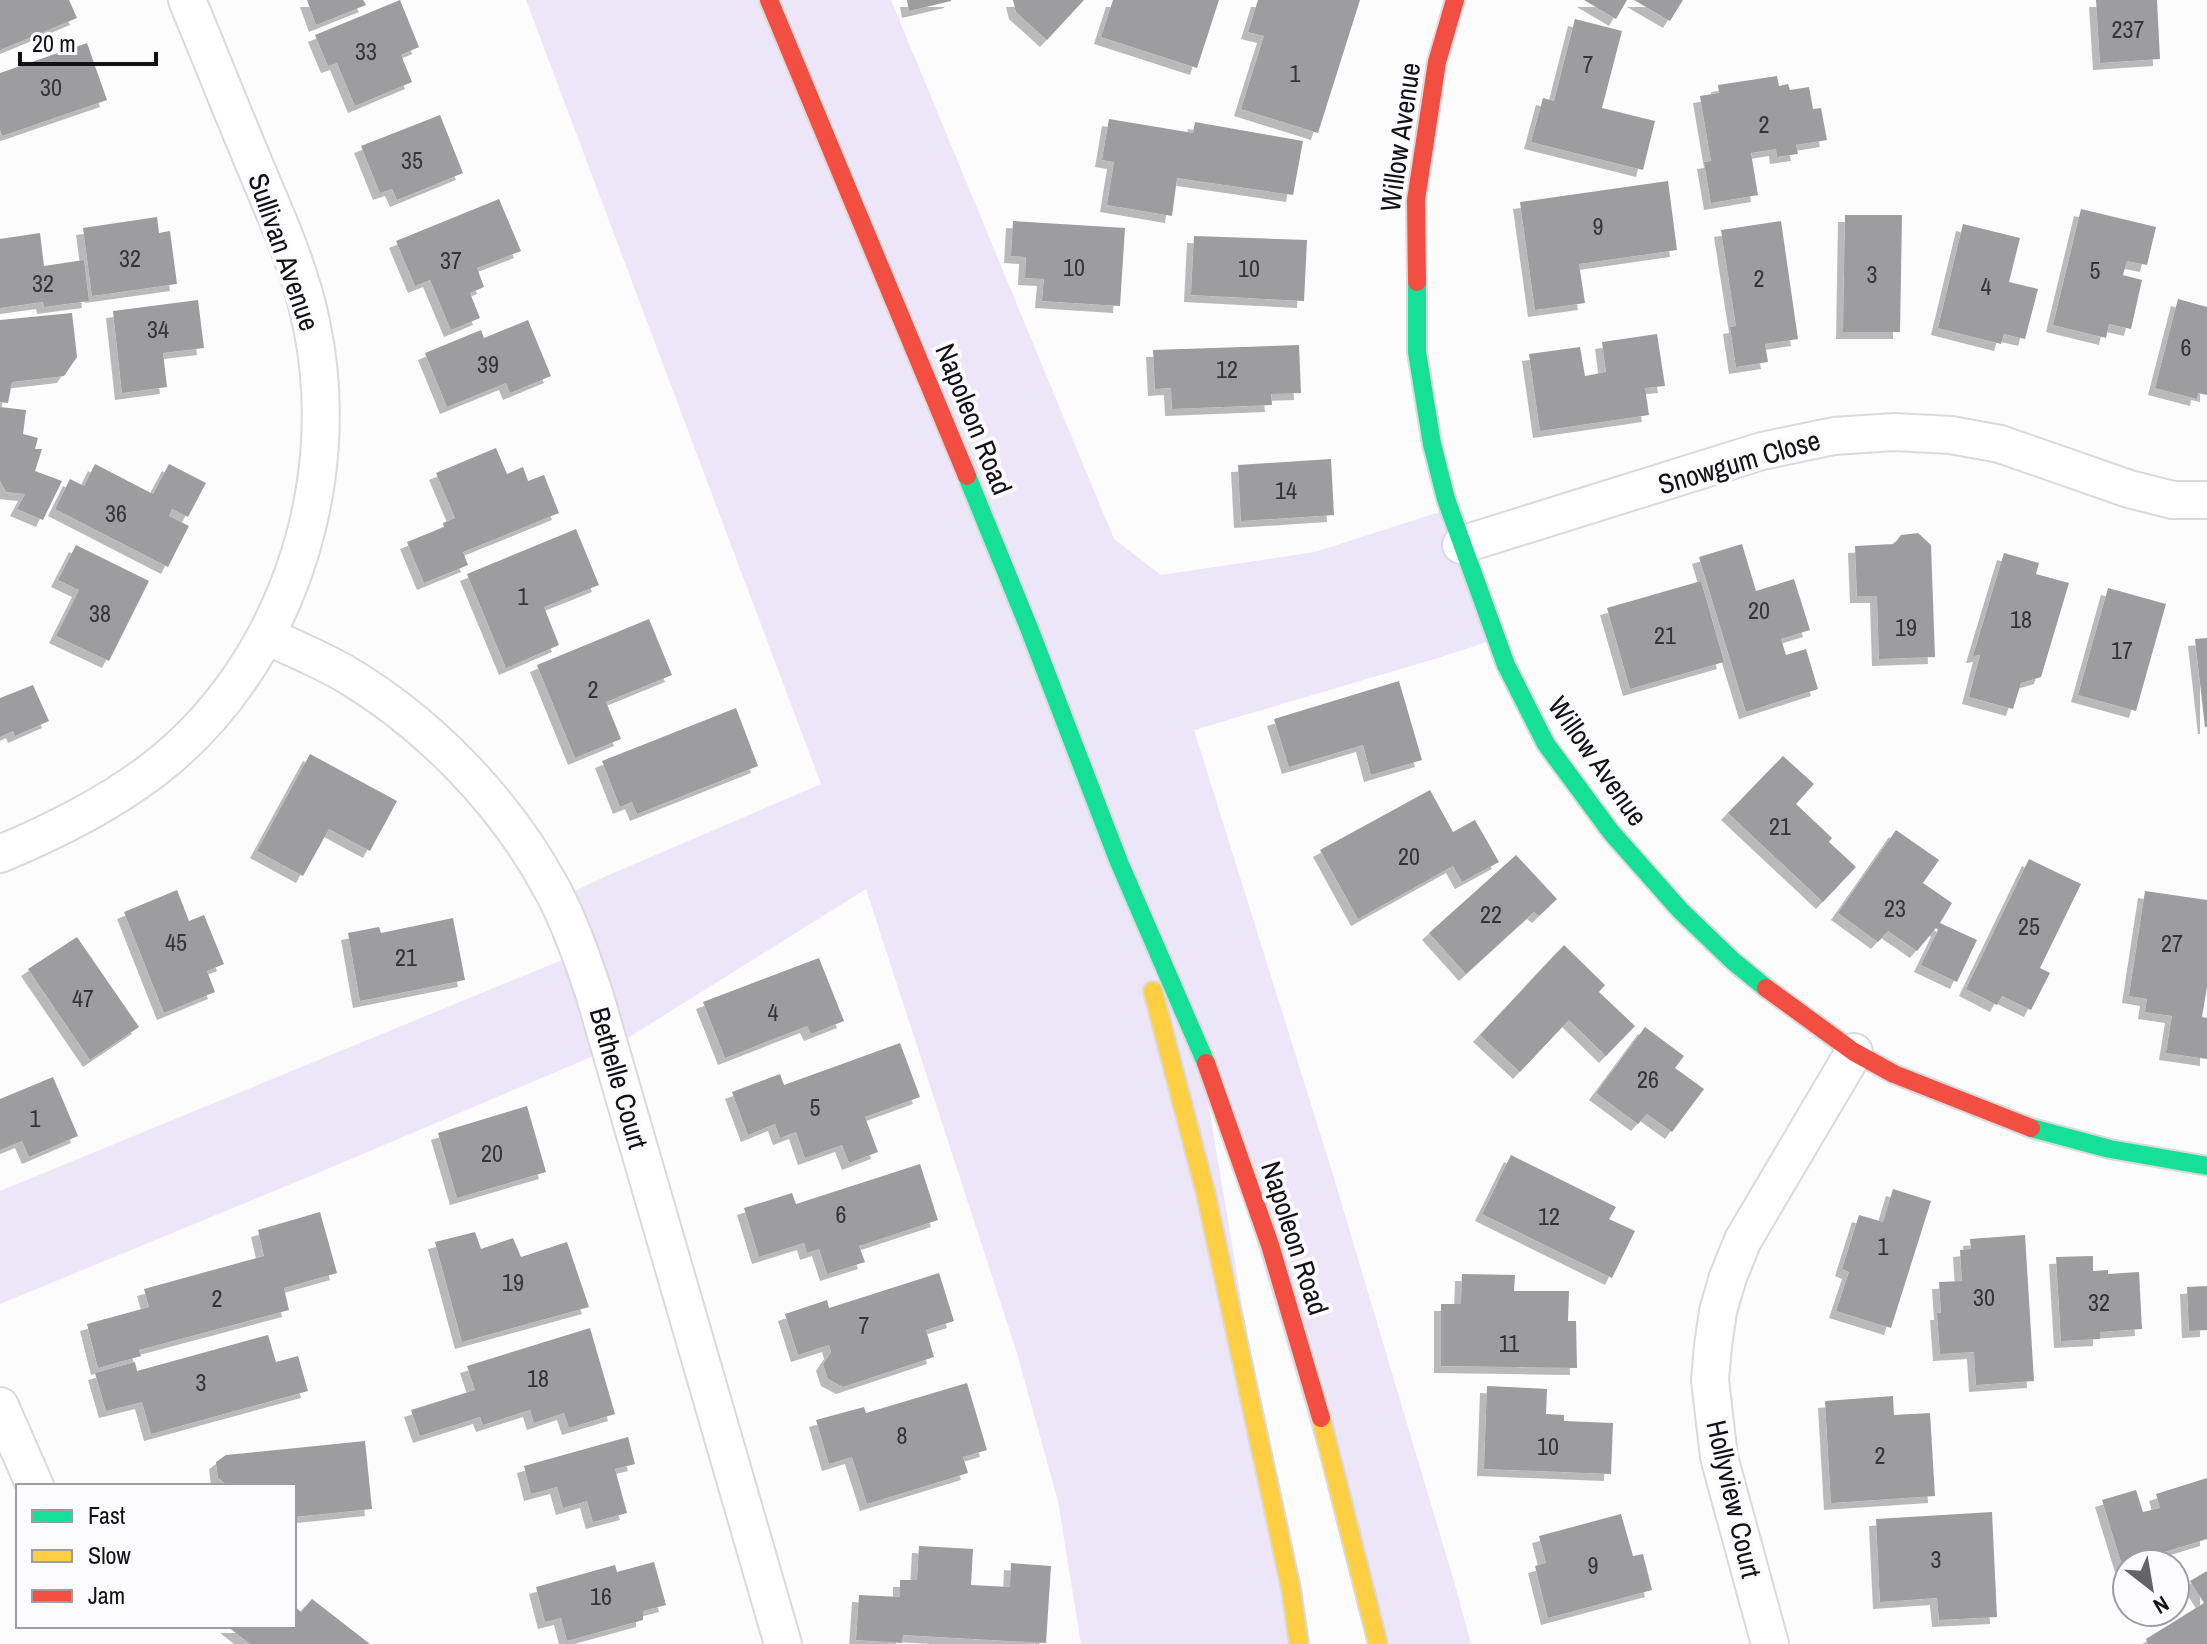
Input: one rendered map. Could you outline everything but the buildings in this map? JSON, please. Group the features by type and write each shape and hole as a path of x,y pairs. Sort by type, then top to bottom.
{"main road":[{"name":"Napoleon Road","path":"769,0 958,452 1119,862 1198,1042 1270,1245 1313,1386 1378,1644"},
{"name":"Willow Avenue","path":"1455,0 1437,62 1416,200 1417,352 1432,444 1461,545 1506,665 1546,744 1611,832 1680,910 1733,961 1854,1052 1894,1074 2044,1132 2110,1149 2207,1166"},
{"name":"Napoleon Road","path":"1119,862 1206,1194 1291,1589 1299,1644"}],"street":[{"name":"Sullivan Avenue","path":"0,854 116,796 154,770 189,739 244,673 267,636 304,542 319,441 319,367 312,324 288,244 187,0"},
{"name":"Snowgum Close","path":"1461,545 1762,451 1834,436 1894,432 1951,435 2000,444 2129,489 2173,500 2207,500"},
{"name":"Bethelle Court","path":"267,636 347,675 410,719 498,808 554,893 594,993 783,1644"},
{"name":"Hollyview Court","path":"1770,1644 1719,1457 1710,1380 1713,1346 1718,1311 1743,1240 1854,1052"},
{"path":"0,1406 34,1484"}],"shaded area":[{"path":"526,0 891,0 1114,539 1161,575 1315,552 1449,509 1496,639 1194,730 1334,1178 1471,1644 1375,1644 1198,1042 1299,1644 1081,1644 1058,1501 1016,1350 866,889 610,1049 0,1304 0,1191 579,953 556,900 821,784"}],"traffic: fast":[{"path":"1417,282 1417,352 1432,444 1446,499 1506,665 1546,744 1611,832 1680,910 1766,988"},
{"path":"967,476 1119,862 1206,1063"},
{"path":"2031,1128 2110,1149 2207,1166"}],"traffic: slow":[{"path":"1153,991 1206,1194 1291,1589 1299,1644"},
{"path":"1321,1418 1378,1644"}],"traffic: jam":[{"path":"769,0 967,476"},
{"path":"1417,282 1416,200 1437,62 1455,0"},
{"path":"1766,988 1854,1052 1894,1074 2031,1128"},
{"path":"1206,1063 1270,1245 1321,1418"}]}
